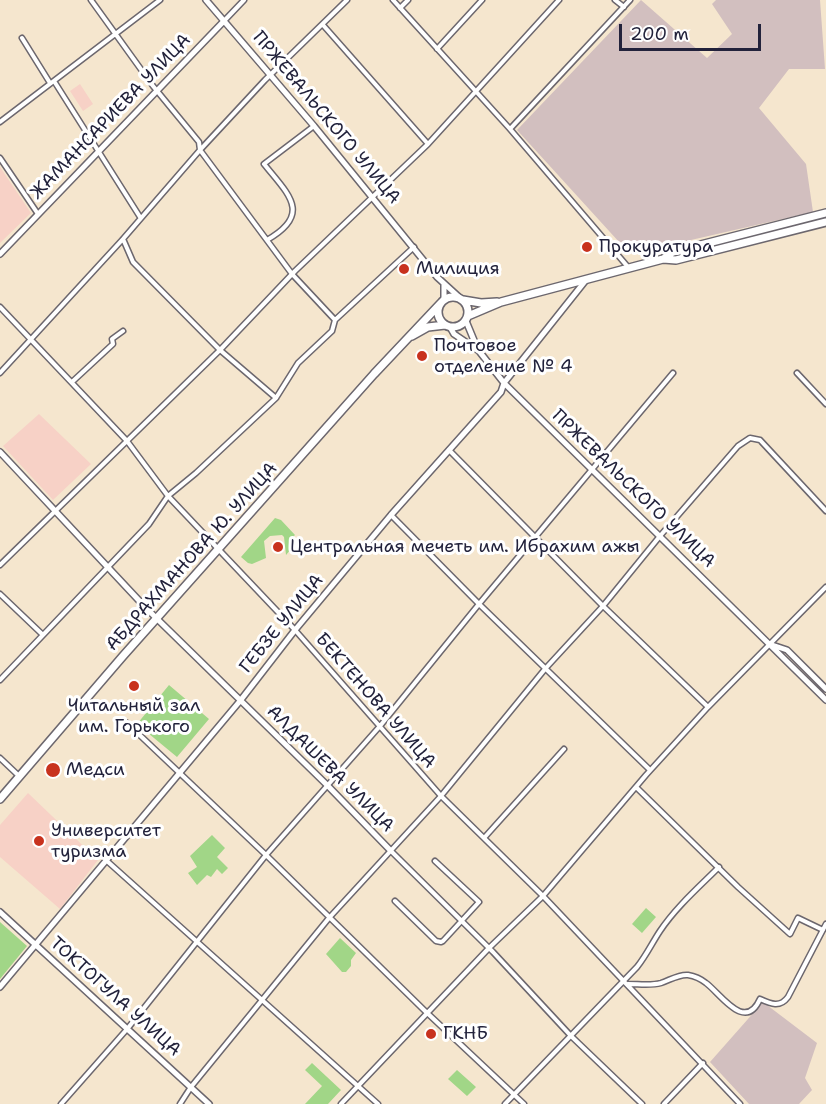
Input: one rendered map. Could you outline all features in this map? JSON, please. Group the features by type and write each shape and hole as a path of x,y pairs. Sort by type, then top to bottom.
{"highway":[{"path":"501,302 481,303 451,297 442,301 438,314 448,326 459,326 467,319 501,302 663,259 674,252 826,213"},
{"path":"809,217 811,226"},
{"path":"663,259 676,260 826,222"},
{"path":"462,299 468,308 467,319"},
{"name":"АБДРАХМАНОВА Ю. УЛИЦА","path":"0,799 157,618 442,301"},
{"name":"АБДРАХМАНОВА Ю. УЛИЦА","path":"410,337 428,327 448,326"}],"main road":[{"name":"ПРЖЕВАЛЬСКОГО УЛИЦА","path":"206,0 314,126 444,285 462,299"},
{"name":"ЖАМАНСАРИЕВА УЛИЦА","path":"0,254 224,21"},
{"name":"ГЕБЗЕ УЛИЦА","path":"0,987 240,701 295,630 391,515 501,392 504,383 587,279"},
{"path":"442,301 444,285"},
{"name":"ПРЖЕВАЛЬСКОГО УЛИЦА","path":"467,319 478,351"},
{"name":"ПРЖЕВАЛЬСКОГО УЛИЦА","path":"448,326 454,334 478,351 504,383 826,700"},
{"name":"АЛДАШЕВА УЛИЦА","path":"0,452 108,568 390,850"},
{"name":"ПРЖЕВАЛЬСКОГО УЛИЦА","path":"770,644 787,650 826,689"},
{"name":"ТОКТОГУЛА УЛИЦА","path":"0,912 209,1104"}],"street":[{"path":"91,0 153,86 199,142 200,150 292,273 335,320"},
{"path":"0,122 159,0"},
{"name":"ЖАМАНСАРИЕВА УЛИЦА","path":"224,21 244,0"},
{"path":"0,373 123,239 200,150 346,0"},
{"path":"393,0 476,90 629,268"},
{"path":"400,8 408,0"},
{"path":"437,49 482,0"},
{"path":"0,565 220,350 292,273 428,144 559,0"},
{"path":"615,0 624,7"},
{"path":"510,129 630,0"},
{"path":"323,25 428,144"},
{"path":"22,38 99,150 140,217"},
{"path":"267,240 282,231 289,223 292,209 291,198 264,164 314,126"},
{"path":"0,158 38,214"},
{"path":"123,239 133,262 220,350 276,398"},
{"path":"0,680 149,524 168,496 276,398 298,363 332,331 335,320 414,247"},
{"name":"БЕКТЕНОВА УЛИЦА","path":"0,307 127,441 168,496 295,630 441,796 543,896 740,1104"},
{"path":"72,382 113,344 112,339 123,331"},
{"path":"61,1104 128,1028 266,855 380,726 673,373"},
{"path":"797,373 826,404"},
{"path":"180,1104 190,1087 329,918 441,796 545,669 603,606 738,446 750,438 760,440 826,510"},
{"path":"448,450 603,606 708,707"},
{"path":"391,515 650,770"},
{"path":"341,1104 489,948 543,896 650,770 708,707 826,587"},
{"path":"0,594 43,635"},
{"path":"127,723 524,1104"},
{"path":"484,838 564,749"},
{"path":"0,758 20,776"},
{"path":"636,787 790,934 798,918 823,930"},
{"name":"АЛДАШЕВА УЛИЦА","path":"390,850 642,1104"},
{"path":"107,861 378,1104"},
{"path":"395,901 438,942 443,941 479,902 435,861"},
{"path":"505,1104 644,958 676,911 719,867"},
{"path":"627,984 652,985 690,975 707,983 729,1006 742,1012 749,1011 757,1005 760,999 772,1005 780,1004 788,997 826,924"},
{"path":"664,1104 703,1063"}],"shaded area":[{"path":"641,0 707,58 732,34 712,4 716,0 820,0 825,69 789,69 759,108 806,164 813,212 630,254 517,130"},
{"path":"80,84 93,104 83,111 70,91"},
{"path":"0,167 31,213 0,243"},
{"path":"39,414 91,464 53,500 3,446"},
{"name":"Университет туризма","path":"28,793 98,860 60,909 0,857 0,825"},
{"path":"763,1002 817,1043 805,1078 812,1090 799,1104 749,1104 710,1062"}],"green space":[{"path":"275,518 281,520 295,535 290,540 291,549 286,555 284,537 282,535 270,536 264,541 266,558 252,564 248,563 241,557"},
{"path":"169,685 209,719 177,757 137,724"},
{"path":"212,835 225,848 217,857 228,868 222,874 217,869 211,877 207,875 197,885 188,873 197,867 190,856"},
{"path":"646,908 656,917 642,933 632,924"},
{"path":"0,922 27,946 0,979"},
{"path":"340,938 356,953 346,972 342,972 326,954"},
{"path":"312,1063 341,1090 328,1104 305,1104 322,1086 305,1070"},
{"path":"457,1070 476,1087 467,1096 448,1079"}],"place":[{"name":"Прокуратура","path":"587,247"},
{"name":"Милиция","path":"404,269"},
{"name":"Почтовое отделение № 4","path":"422,356"},
{"name":"Центральная мечеть им. Ибрахим ажы","path":"278,547"},
{"name":"Читальный зал им. Горького","path":"134,686"},
{"name":"Медси","path":"53,770"},
{"name":"Университет туризма","path":"39,841"},
{"name":"ГКНБ","path":"431,1034"}]}
